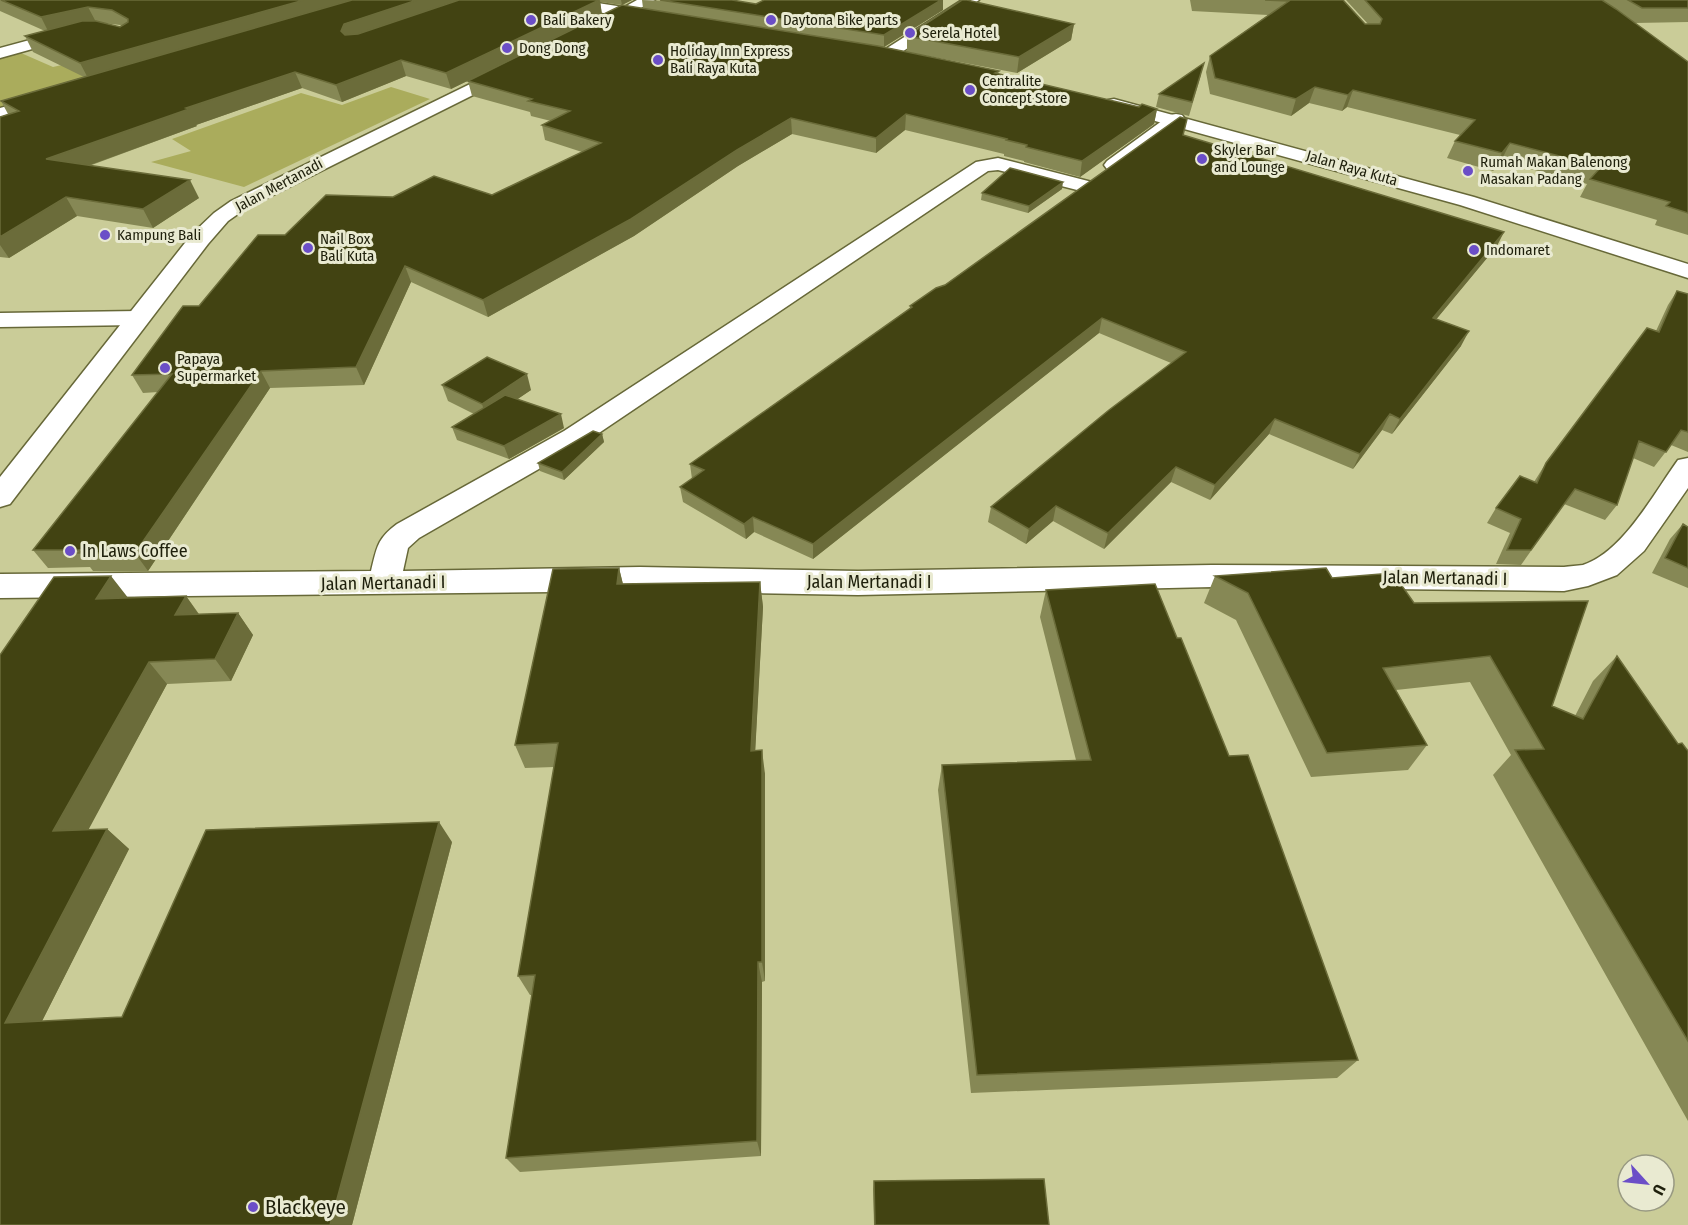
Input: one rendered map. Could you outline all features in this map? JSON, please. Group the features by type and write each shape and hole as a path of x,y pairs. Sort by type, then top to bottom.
{"street":[{"path":"551,0 669,19"},
{"path":"578,36 648,0"},
{"path":"887,55 972,0"},
{"path":"0,53 90,29"},
{"path":"866,52 910,60"},
{"name":"Jalan Mertanadi","path":"0,497 200,239 221,217 238,205 528,61"},
{"path":"0,114 67,94"},
{"name":"Jalan Raya Kuta","path":"1100,100 1176,119 1522,217 1688,271"},
{"path":"385,583 393,543 408,531 574,437 983,166 998,164 1076,193 1176,119"},
{"path":"0,320 138,318"},
{"name":"Jalan Mertanadi I","path":"0,586 640,579 858,583 1212,576 1564,579 1592,574 1613,563 1629,549 1688,467"}],"shaded area":[{"path":"21,53 53,67 93,58 123,74 0,110 0,59"},
{"path":"391,87 430,99 244,187 151,162 191,151 172,139 301,93 342,105"}],"building":[{"path":"1,0 304,0 80,63 25,36 82,21 96,21 120,27 128,22 128,19 112,10 88,7 41,17"},
{"path":"352,0 417,0 344,24 341,31 345,35 358,34 459,0 599,0 446,73 401,60 336,85 295,72 186,108 189,109 46,159 190,180 143,209 66,197 0,237 0,117 19,111 1,101"},
{"path":"660,0 732,0 756,4 764,0 941,0 884,35"},
{"path":"962,0 1074,24 1019,57 907,36"},
{"path":"1265,0 1343,0 1365,24 1380,24 1382,19 1365,0 1602,0 1688,62 1688,213 1666,206 1670,202 1590,179 1601,167 1510,143 1502,153 1455,141 1475,120 1353,90 1348,95 1315,87 1296,99 1215,78 1210,56 1289,1"},
{"path":"1628,0 1688,0 1688,8 1642,8"},
{"path":"622,5 878,46 999,71 995,73 1139,107 1142,104 1157,109 1082,161 1026,147 1027,145 1007,139 906,114 876,138 791,118 631,219 483,300 405,266 356,367 261,371 135,553 33,550 172,374 132,375 183,306 199,306 258,235 285,235 326,195 393,197 434,176 492,195 601,143 542,125 570,111 528,101 532,99 468,81"},
{"path":"1204,63 1192,102 1159,94"},
{"path":"1180,117 1187,119 1183,135 1504,232 1433,318 1469,331 1400,419 1390,414 1360,454 1275,419 1215,485 1176,467 1108,533 1056,506 1029,529 991,507 1109,410 1186,352 1102,318 813,544 753,517 744,524 680,487 704,470 690,464"},
{"path":"1010,168 1063,182 1029,206 982,193"},
{"path":"1677,291 1688,294 1688,432 1681,430 1666,452 1639,441 1617,505 1575,489 1531,550 1507,550 1521,519 1496,508 1520,476 1537,483 1546,463 1647,328 1659,332"},
{"path":"487,357 527,374 482,404 442,385"},
{"path":"505,395 561,414 504,446 452,427"},
{"path":"593,431 602,434 562,472 538,463"},
{"path":"1683,524 1688,527 1688,568 1665,558"},
{"path":"619,568 617,584 760,582 751,751 762,750 762,962 758,962 757,1141 506,1158 535,975 518,976 558,743 515,745 553,569"},
{"path":"1326,568 1332,578 1393,573 1414,603 1588,601 1552,706 1583,719 1617,656 1678,744 1682,743 1688,751 1688,1041 1515,750 1544,749 1490,656 1383,668 1427,745 1327,753 1248,593 1215,576"},
{"path":"111,576 96,599 186,596 175,615 238,613 215,659 149,662 53,831 107,829 5,1023 122,1017 206,830 439,822 330,1225 0,1225 0,655 54,577"},
{"path":"1155,584 1177,638 1181,638 1229,756 1248,755 1358,1060 977,1075 942,765 1091,760 1046,590"},
{"path":"1044,1179 1049,1225 875,1225 874,1181"}],"place":[{"name":"Bali Bakery","path":"531,20"},
{"name":"Daytona Bike parts","path":"771,20"},
{"name":"Serela Hotel","path":"910,33"},
{"name":"Dong Dong","path":"507,48"},
{"name":"Holiday Inn Express Bali Raya Kuta","path":"658,60"},
{"name":"Centralite Concept Store","path":"970,90"},
{"name":"Skyler Bar and Lounge","path":"1202,159"},
{"name":"Rumah Makan Balenong Masakan Padang","path":"1468,171"},
{"name":"Kampung Bali","path":"105,235"},
{"name":"Nail Box Bali Kuta","path":"308,248"},
{"name":"Indomaret","path":"1474,250"},
{"name":"Papaya Supermarket","path":"165,368"},
{"name":"In Laws Coffee","path":"70,551"},
{"name":"Black eye","path":"253,1207"}]}
